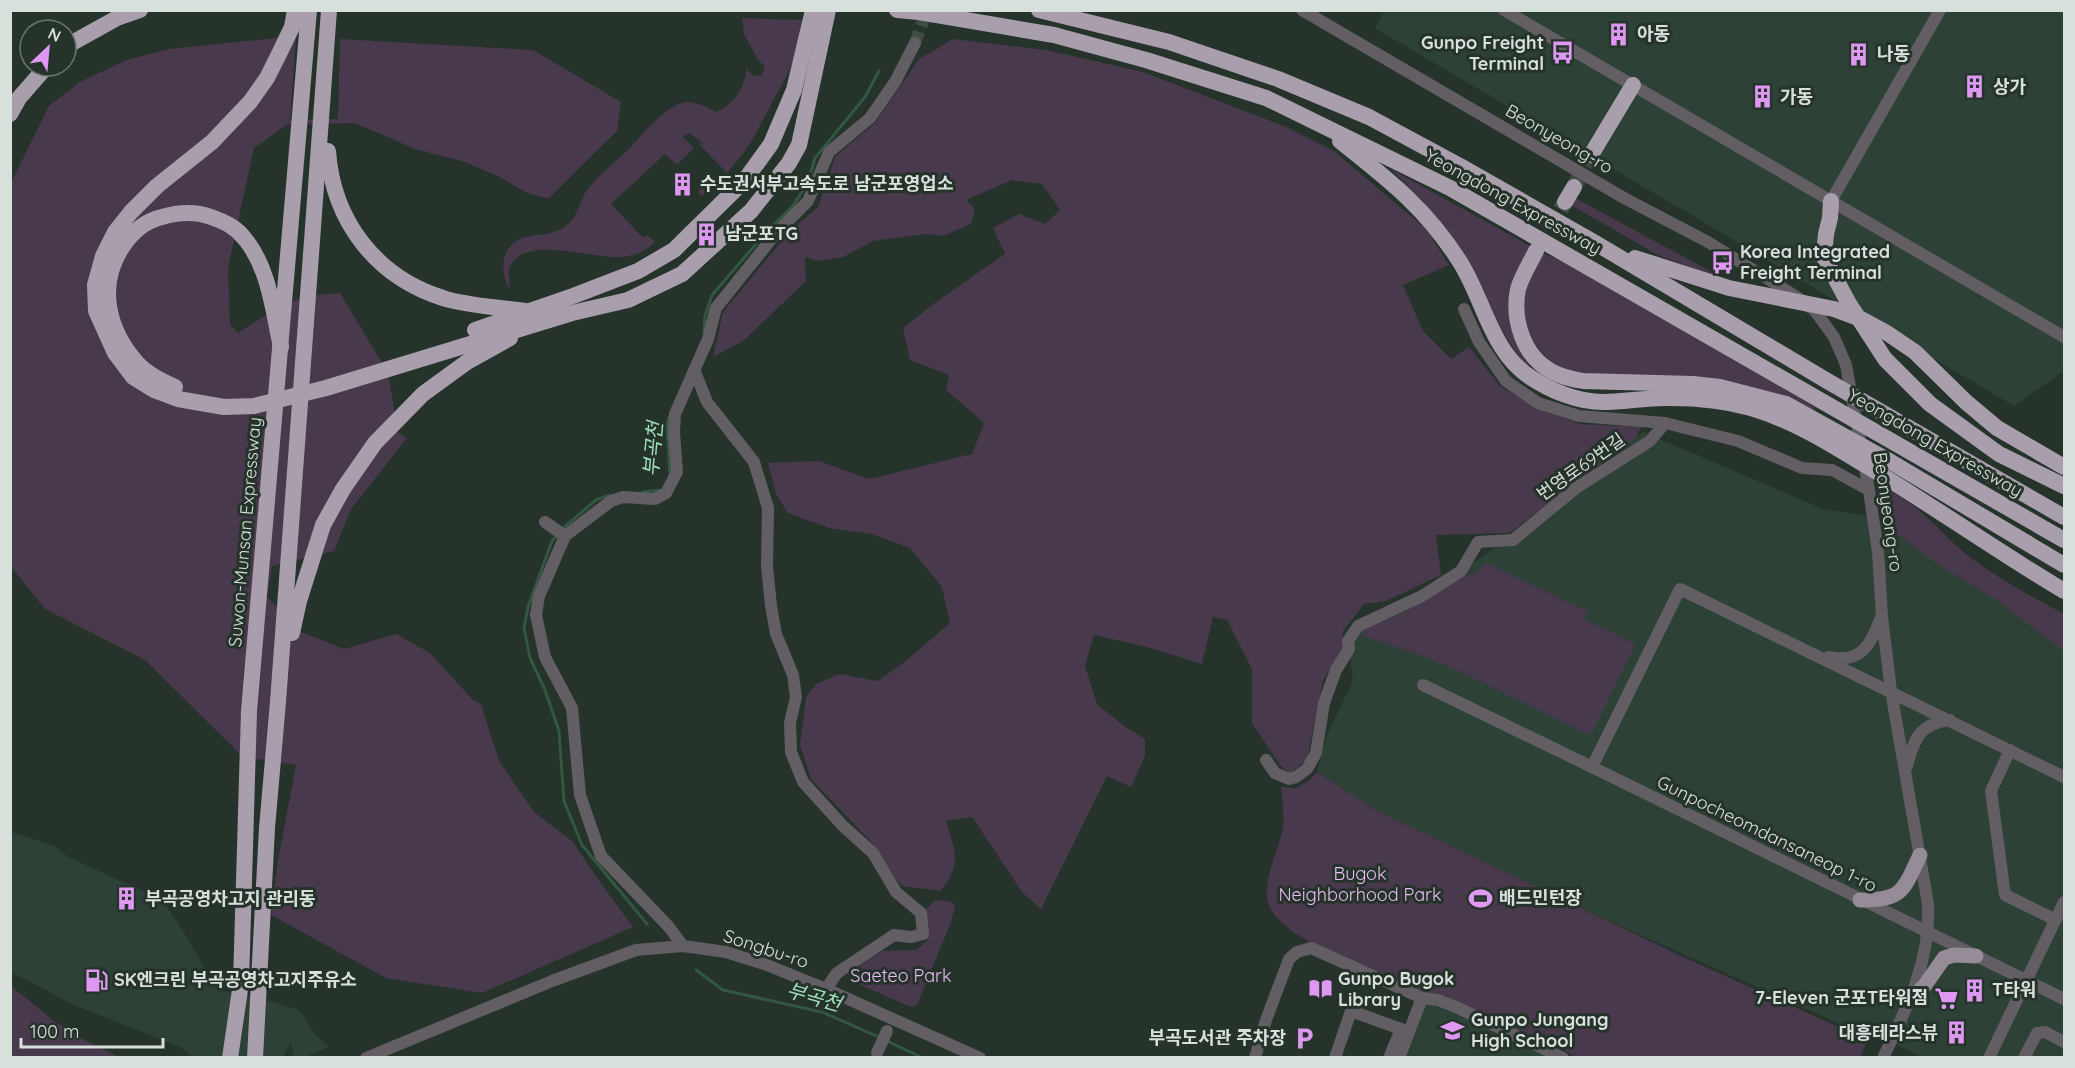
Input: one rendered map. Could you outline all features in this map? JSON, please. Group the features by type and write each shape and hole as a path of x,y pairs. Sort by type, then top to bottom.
{"highway":[{"path":"78,40 117,18 140,10"},
{"path":"324,91 329,174 345,218 371,255 391,273 414,288 445,299 532,318 628,300 682,274 751,211 783,172 798,145 817,33 813,10"},
{"path":"301,19 267,78 250,102 212,142 157,186 131,212 115,232 102,256 95,285 96,311 115,353 133,376 154,390 178,399 224,408 325,383 532,318 638,271 674,250 745,180 771,144 828,10"},
{"name":"Yeongdong Expressway","path":"897,10 1066,38 1146,60 1266,98 1450,188 2064,540"},
{"name":"Yeongdong Expressway","path":"1039,10 1169,42 1278,79 1369,117 1589,240 2064,518"},
{"path":"255,1058 267,828 329,18"},
{"name":"Suwon-Munsan Expressway","path":"230,1058 241,983 249,711 281,346 301,19"},
{"path":"10,114 19,98 36,78"},
{"path":"1591,155 1633,85"},
{"path":"1316,122 1407,195 1433,223 1461,264 1498,341 1513,362 1530,377 1547,387 1580,399 1602,402 1669,398 1698,399 1751,408 1784,420 1907,490 2064,591"},
{"path":"1831,201 1824,257 1848,302 1885,359 1930,404 1999,454 2064,486"},
{"path":"254,401 203,396 181,390 159,380 138,364 113,324 107,285 113,260 132,232 153,219 179,212 201,213 229,223 245,238 257,256 264,274 281,346"},
{"path":"1589,240 1691,277 1729,288 1834,309 1860,319 1887,333 1915,352 1966,402 1997,428 2064,468"},
{"path":"1536,251 1519,287 1516,304 1518,326 1532,353 1549,370 1565,378 1583,381 1693,384 1720,387 1786,404 1891,462 2064,565"},
{"path":"278,702 299,601 323,525 343,489 375,443 423,394 532,318"}],"main road":[{"path":"1860,900 1882,900 1897,895 1909,879 1920,855"},
{"path":"1912,998 1925,985 1944,958 1954,955 1976,956"}],"street":[{"name":"Beonyeong-ro","path":"1302,10 1624,198 1708,242 1797,297 1815,311 1834,337 1846,366 1869,490 1878,552 1882,616 1891,691 1928,904 1928,933 1921,969 1912,998 1883,1058"},
{"path":"1504,10 2064,337"},
{"path":"1831,201 1940,10"},
{"path":"683,946 669,927 601,856 580,795 572,708 545,657 536,615 539,596 565,536 611,501 623,497 655,499 666,493 676,472 675,414 708,339 716,308 777,232 808,201 829,152 870,118 894,82 915,44"},
{"name":"번영로69번길","path":"1464,309 1479,342 1506,381 1538,403 1579,416 1665,423 1738,441 1802,468 1832,470 1869,490"},
{"path":"695,372 707,402 754,462 768,508 767,566 771,606 776,634 793,675 796,697 790,723 791,752 803,782 843,826 873,854 896,892 921,913 923,934 911,937 894,935 837,973 826,989"},
{"name":"번영로69번길","path":"1266,760 1275,773 1289,779 1307,769 1316,753 1324,704 1336,670 1349,649 1348,641 1358,626 1422,596 1461,571 1478,543 1513,540 1576,488 1650,441 1665,423"},
{"path":"545,522 565,536"},
{"path":"1592,767 1680,589 1821,656 2064,777"},
{"path":"1821,656 1845,659 1860,654 1873,639 1882,616"},
{"name":"Gunpocheomdansaneop 1-ro","path":"1423,685 2064,999"},
{"path":"1905,773 1913,744 1921,732 1927,726 1950,720"},
{"path":"2010,750 1991,791 2005,895 2056,920"},
{"path":"1989,1058 2064,902"},
{"name":"Songbu-ro","path":"366,1058 552,981 636,950 683,946 726,952 767,965 980,1058"},
{"path":"1255,1058 1289,959 1298,952 1311,948 1422,998 1447,1004 1563,1058"},
{"path":"1399,1058 1422,998"},
{"path":"1335,1058 1351,1011 1401,1029 1389,1058"},
{"path":"878,1053 887,1031"},
{"path":"2024,1058 2037,1033 2045,1032 2064,1042"}],"shaded area":[{"path":"1385,10 2064,11 2064,371 2014,406 1375,28"},
{"path":"1643,432 1823,509 1873,517 1939,564 1998,601 2064,650 2064,1057 1922,1057 1873,1034 1864,1035 1589,912 1374,809 1317,772 1327,735 1353,681 1348,641 1358,626 1461,571 1496,547 1513,540"},
{"path":"10,831 54,846 70,858 161,899 181,927 210,978 223,991 299,1010 314,1033 329,1047 305,1057 291,1057 293,1052 291,1042 283,1057 192,1057 182,1048 74,1005 11,972"},
{"name":"Gunpo Jungang High School","path":"1424,1004 1446,1008 1550,1058 1404,1058"}],"green space":[{"path":"742,18 802,20 790,69 755,135 727,173 702,196 698,192 714,176 717,179 725,171 697,142 704,144 689,133 683,137 694,148 677,165 665,154 611,204 643,238 647,235 655,242 652,245 636,254 622,257 559,250 527,252 515,259 509,271 510,289 504,275 503,265 507,251 513,244 520,239 555,232 563,228 575,215 589,187 662,115 679,104 687,102 699,104 717,112 738,94 744,82 746,68 752,75 761,76 765,66 759,61 744,34"},
{"path":"296,36 290,120 338,119 340,39 533,50 621,102 617,131 548,199 525,192 500,177 465,162 415,149 355,123 288,124 254,148 228,268 230,324 238,333 304,296 340,293 388,373 398,432 407,438 351,509 334,551 272,566 267,597 299,631 344,649 396,634 430,653 473,700 481,704 499,761 534,812 573,842 633,927 482,993 386,978 271,915 278,860 296,765 243,757 145,660 45,609 11,567 10,185 49,106 80,82 127,60 169,49"},
{"path":"953,39 1046,50 1143,72 1286,127 1334,151 1426,229 1449,265 1403,285 1423,331 1451,359 1469,347 1500,386 1537,408 1580,424 1641,427 1636,438 1509,533 1436,535 1441,575 1386,601 1364,604 1343,631 1343,650 1323,680 1307,759 1290,774 1280,765 1252,723 1252,669 1227,620 1213,617 1202,664 1147,647 1094,635 1085,666 1097,704 1124,726 1145,739 1145,756 1131,787 1107,776 1041,909 1022,892 972,817 946,821 955,857 952,873 940,891 902,886 876,847 811,779 800,745 806,697 816,684 839,674 878,681 907,660 950,623 942,587 910,548 871,534 829,528 788,513 776,494 768,463 819,461 869,479 972,454 984,423 946,390 949,375 910,360 903,328 1005,254 993,228 1019,214 1045,224 1060,210 1042,184 1012,180 966,200 975,209 971,224 943,236 926,234 873,241 843,257 817,261 805,257 806,281 743,341 713,357 723,312 791,230 818,207 835,157 875,123 919,59"},
{"path":"1389,168 1532,247 1512,290 1533,361 1528,366 1509,341 1474,273 1450,234"},
{"path":"1575,198 1732,283 1658,255 1571,205"},
{"path":"1542,253 1560,260 1815,407 1813,411 1582,375 1560,367 1538,348 1523,318 1523,296 1530,275"},
{"path":"1888,490 1921,512 1977,563 2064,614 2064,651 1998,601 1936,563 1896,533"},
{"path":"1486,563 1588,611 1584,619 1634,643 1635,646 1593,731 1587,734 1421,655 1363,636 1362,630 1401,614 1461,577 1476,573"},
{"name":"Bugok Neighborhood Park","path":"1317,772 1374,809 1681,956 1868,1040 1860,1057 1575,1057 1506,1025 1357,966 1315,945 1283,924 1268,903 1267,885 1283,827 1281,786 1294,789 1311,779"},
{"name":"Saeteo Park","path":"935,900 949,901 955,905 951,922 917,1005 911,1007 856,983 852,976 856,968 882,951 916,950 927,941 926,910"},
{"path":"11,986 54,1021 88,1042 120,1057 11,1057"}],"waterway":[{"name":"부곡천","path":"704,331 705,316 712,295 769,229 793,206 808,182 815,158 865,97 879,71"},
{"name":"부곡천","path":"669,417 667,424 670,476"},
{"name":"부곡천","path":"643,492 660,490"},
{"name":"부곡천","path":"562,529 596,500 610,495"},
{"name":"부곡천","path":"558,534 552,541 528,607 524,628 530,658 545,690 559,731 564,801 582,845 647,924"},
{"name":"부곡천","path":"696,970 723,990 822,1012 881,1038"},
{"name":"부곡천","path":"887,1041 923,1058"}],"tunnel":[{"path":"915,43 927,10"},
{"path":"1574,187 1591,155"},
{"path":"1536,251 1565,202"}],"place":[{"name":"아동","path":"1619,34"},
{"name":"Gunpo Freight Terminal","path":"1562,53"},
{"name":"나동","path":"1859,54"},
{"name":"상가","path":"1975,87"},
{"name":"가동","path":"1762,97"},
{"name":"수도권서부고속도로 남군포영업소","path":"682,184"},
{"name":"남군포TG","path":"707,234"},
{"name":"Korea Integrated Freight Terminal","path":"1722,262"},
{"name":"배드민턴장","path":"1481,898"},
{"name":"부곡공영차고지 관리동","path":"127,899"},
{"name":"SK엔크린 부곡공영차고지주유소","path":"96,980"},
{"name":"Gunpo Bugok Library","path":"1320,989"},
{"name":"T타워","path":"1974,990"},
{"name":"7-Eleven 군포T타워점","path":"1946,998"},
{"name":"Gunpo Jungang High School","path":"1453,1030"},
{"name":"대흥테라스뷰","path":"1956,1033"},
{"name":"부곡도서관 주차장","path":"1304,1038"}]}
